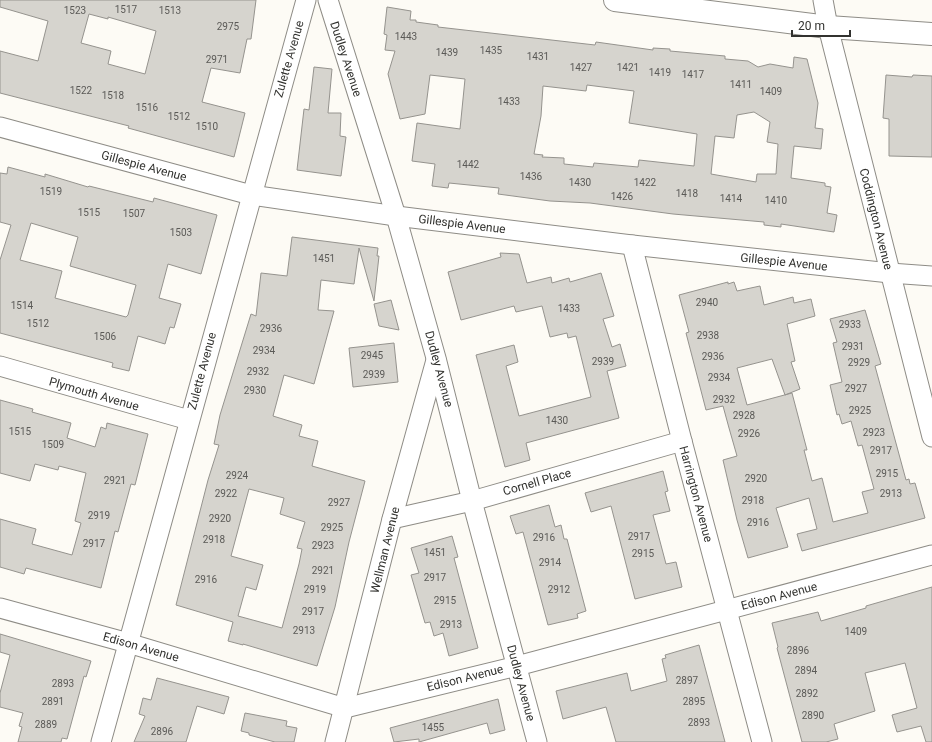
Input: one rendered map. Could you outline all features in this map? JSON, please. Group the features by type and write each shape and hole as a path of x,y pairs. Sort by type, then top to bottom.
{"street":[{"name":"Zulette Avenue","path":"101,742 250,195 306,0"},
{"name":"Dudley Avenue","path":"328,0 396,216 436,358 472,501 537,742"},
{"path":"615,0 828,26 932,34"},
{"name":"Coddington Avenue","path":"823,0 828,26 932,437"},
{"name":"Gillespie Avenue","path":"0,127 250,195 396,216 632,245 890,273 932,276"},
{"name":"Harrington Avenue","path":"632,245 682,441 762,742"},
{"name":"Wellman Avenue","path":"335,742 345,708 392,519 436,358"},
{"name":"Plymouth Avenue","path":"0,366 189,420"},
{"name":"Cornell Place","path":"392,519 472,501 682,441"},
{"name":"Edison Avenue","path":"0,608 128,643 345,708 517,666 932,555"}],"building":[{"path":"0,0 256,0 251,39 247,39 240,73 211,68 202,102 245,113 234,157 128,128 129,126 0,93 0,51 38,61 48,21 0,7","holes":["89,14 108,19 108,17 156,31 145,74 108,64 111,51 81,43"]},
{"path":"387,7 411,11 410,20 438,25 438,27 595,45 596,42 653,50 653,48 670,49 670,51 725,56 725,59 748,61 758,67 770,64 793,68 794,57 807,59 818,103 815,128 823,129 821,149 794,146 791,178 825,183 825,186 831,187 827,213 837,215 834,232 781,224 781,227 764,225 764,222 673,214 590,203 550,201 498,194 499,188 449,183 448,188 432,186 435,164 412,161 417,123 460,129 465,79 430,75 425,114 400,119 388,74 395,51 385,50 387,35 384,34","holes":["587,85 634,91 629,123 697,134 694,166 639,160 638,167 594,163 593,167 564,164 564,158 542,157 543,155 534,154 541,116 543,86 586,91","754,112 770,122 767,142 778,144 776,174 757,174 756,182 711,174 715,136 734,138 737,115"]},
{"path":"314,67 332,69 328,113 341,113 340,136 346,137 341,176 297,170 304,109 309,110"},
{"path":"886,75 912,77 913,75 932,76 932,157 889,156 889,119 883,118"},
{"path":"8,167 45,177 45,174 88,187 153,202 154,198 217,215 201,274 168,264 159,298 181,304 174,328 170,327 165,344 138,336 129,371 112,367 113,363 0,333 0,260 11,225 0,222 0,173 7,174","holes":["31,223 78,237 70,266 136,285 128,315 126,317 55,298 62,271 20,260"]},
{"path":"292,237 378,248 377,256 379,256 374,301 359,248 354,284 321,280 318,310 334,311 314,384 284,375 273,416 302,425 299,436 318,441 312,466 365,481 349,542 335,607 317,666 228,641 233,622 176,605 208,480 219,445 214,444 220,415 251,314 256,316 261,273 287,276","holes":["249,489 284,498 280,514 305,522 297,548 302,549 299,564 282,628 238,616 246,587 256,590 263,565 231,556"]},
{"path":"500,253 519,254 527,283 551,277 552,283 569,278 570,282 601,273 614,316 603,319 612,347 620,344 626,366 607,371 619,418 526,443 530,460 505,467 476,355 514,345 518,362 506,366 519,416 591,397 576,336 568,338 567,333 550,337 542,306 516,312 514,306 461,320 448,272 501,257"},
{"path":"728,282 728,284 734,282 737,291 760,286 764,305 793,297 794,303 811,299 815,316 787,324 795,361 791,362 800,389 786,395 792,393 807,450 804,450 812,481 822,478 833,522 868,513 862,492 874,489 862,445 858,446 851,421 842,424 839,414 837,415 830,385 842,382 833,343 837,342 830,319 865,310 881,364 875,366 906,480 909,479 910,484 915,483 925,518 802,551 797,534 817,529 809,498 776,508 788,547 748,558 737,520 723,460 737,456 723,406 706,410 686,333 689,332 679,295","holes":["772,359 785,395 747,405 737,368"]},
{"path":"391,300 399,330 379,326 374,304"},
{"path":"394,343 398,382 353,387 349,348"},
{"path":"0,400 33,409 32,412 71,423 67,438 95,447 101,427 106,429 107,423 148,434 135,485 131,484 118,532 115,531 101,588 26,568 24,574 0,567 0,519 36,529 32,544 72,555 81,523 75,521 86,473 59,466 58,470 35,464 30,481 0,473"},
{"path":"663,471 668,491 665,492 670,511 653,515 666,564 676,562 682,587 635,599 611,506 591,512 585,493"},
{"path":"549,505 555,527 561,525 564,539 567,539 586,611 577,614 578,618 548,625 523,532 516,534 510,516"},
{"path":"452,536 458,557 454,558 478,648 449,656 443,633 434,636 430,622 425,623 411,575 419,573 411,548"},
{"path":"932,587 932,742 926,742 921,726 897,732 892,715 917,708 905,663 865,673 875,711 834,724 838,739 826,742 802,742 777,648 772,623 818,612 821,621"},
{"path":"0,634 91,661 86,677 84,676 67,739 62,738 61,742 18,742 22,727 19,726 23,713 0,707 0,693 10,655 0,652"},
{"path":"699,645 725,742 616,742 606,707 563,719 556,691 627,673 631,691 667,681 662,659 666,658 665,655"},
{"path":"157,678 229,697 224,714 197,706 186,742 134,742 145,716 139,714 143,698 151,700"},
{"path":"498,699 505,730 490,734 487,723 419,742 419,739 394,742 390,728"},
{"path":"245,713 287,721 286,726 297,728 294,742 275,742 249,735 249,733 241,731"}]}
